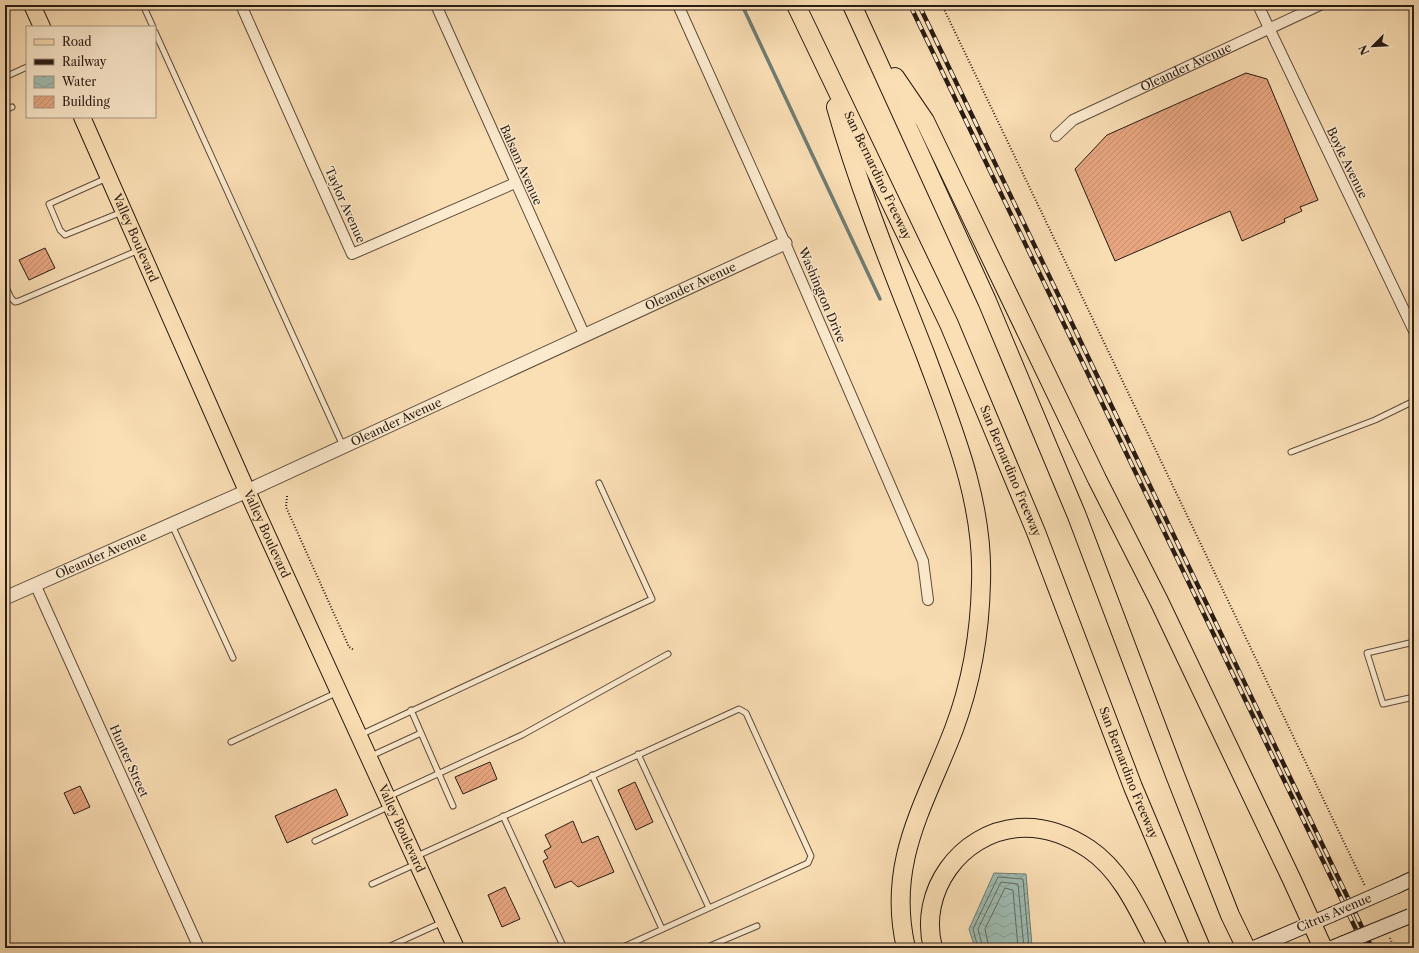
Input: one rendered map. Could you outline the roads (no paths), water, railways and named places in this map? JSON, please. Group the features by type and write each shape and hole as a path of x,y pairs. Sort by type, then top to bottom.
{"highway":[{"name":"San Bernardino Freeway","path":"796,5 949,324 1036,532 1133,787 1201,948"},
{"path":"852,5 986,301 1077,516 1175,775 1230,915 1246,948"},
{"path":"866,35 924,121 1097,479 1159,601 1323,948"},
{"path":"822,58 850,157 951,423 966,468 976,507 980,547 982,579 980,616 976,648 969,683 954,728 915,824 902,872 899,891 900,918 906,948"},
{"path":"933,948 930,928 931,908 938,885 950,866 968,847 985,837 1009,829 1027,828 1062,834 1080,843 1100,858 1121,882 1158,948"}],"main road":[{"path":"32,5 42,26"},
{"name":"Valley Boulevard","path":"82,118 247,491 456,948"},
{"name":"Citrus Avenue","path":"1254,948 1414,878"},
{"path":"1338,946 1412,915"}],"street":[{"name":"Taylor Avenue","path":"241,5 352,254 515,183"},
{"name":"Balsam Avenue","path":"436,5 585,336"},
{"name":"Washington Drive","path":"678,5 785,243 923,561 928,600"},
{"name":"Boyle Avenue","path":"1258,5 1414,332"},
{"name":"Oleander Avenue","path":"1056,136 1073,120 1320,5"},
{"name":"Oleander Avenue","path":"5,598 247,491 785,243"},
{"name":"Hunter Street","path":"35,584 199,948"}],"lane":[{"path":"143,5 153,26"},
{"path":"156,34 344,446"},
{"path":"5,77 26,67"},
{"path":"5,110 12,107"},
{"path":"108,178 50,202 49,207 60,230 65,235 123,211"},
{"path":"5,285 11,298 16,302 140,249"},
{"path":"1290,452 1375,420 1414,401"},
{"path":"359,736 411,710 652,599 599,483"},
{"path":"172,524 233,658"},
{"path":"1414,642 1367,653 1383,704 1414,697"},
{"path":"315,841 438,774 522,735 668,654"},
{"path":"231,742 339,692"},
{"path":"372,884 503,816 592,775 739,709 746,712 811,856 808,864 621,948"},
{"path":"411,710 453,806"},
{"path":"368,757 421,733"},
{"path":"638,754 709,908"},
{"path":"592,775 662,929"},
{"path":"503,816 564,948"},
{"path":"386,948 444,922"},
{"path":"705,948 757,926"}],"water":[{"path":"994,873 1026,874 1032,946 1038,948 975,948 969,929"}],"waterway":[{"path":"742,5 880,299"}],"railway":[{"path":"910,5 1365,948"},
{"path":"919,5 1372,948"}]}
